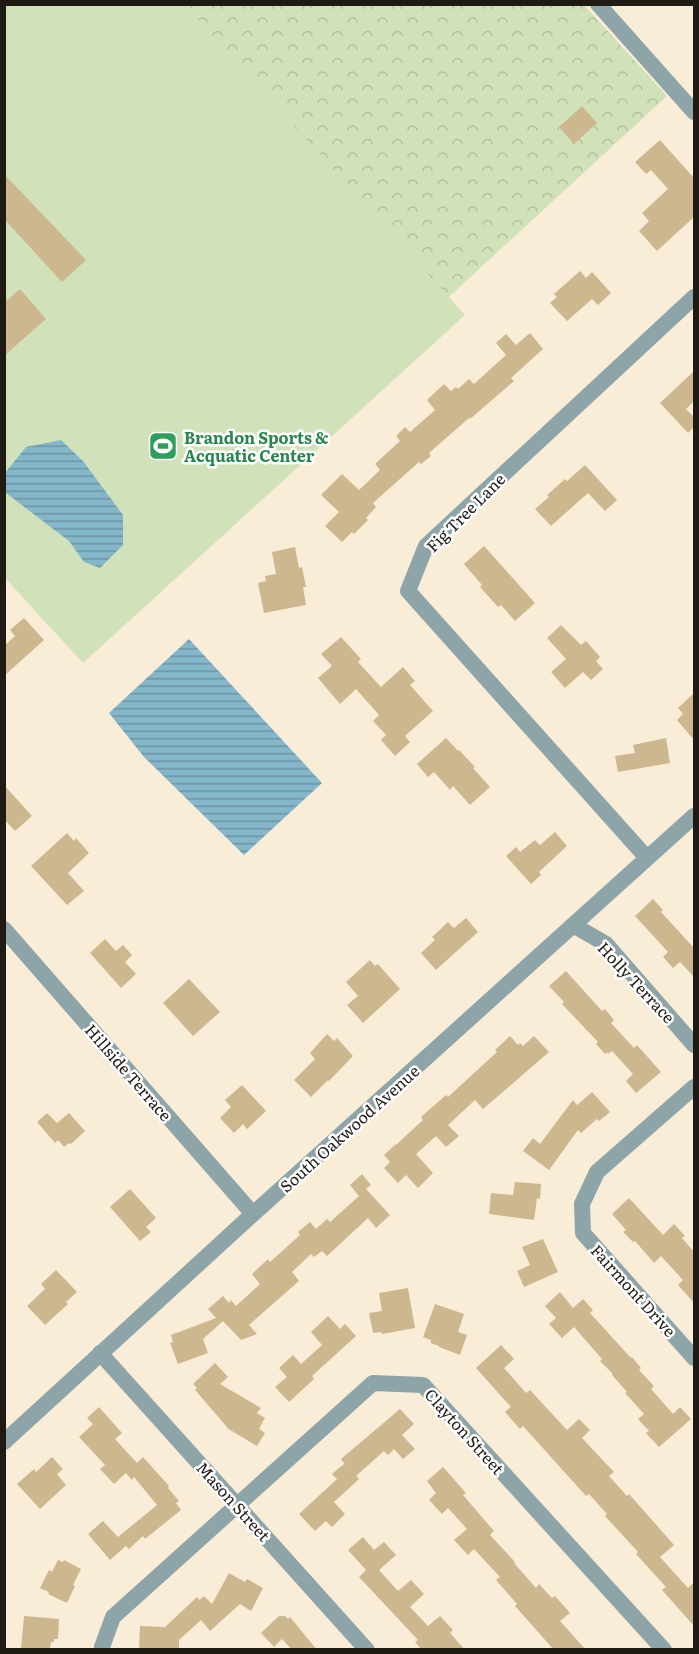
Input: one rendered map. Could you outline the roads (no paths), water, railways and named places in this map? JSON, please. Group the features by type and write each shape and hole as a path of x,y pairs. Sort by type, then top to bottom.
{"street":[{"path":"598,4 694,112"},
{"name":"Fig Tree Lane","path":"647,858 408,591 426,546 694,297"},
{"name":"South Oakwood Avenue","path":"4,1442 694,816"},
{"name":"Holly Terrace","path":"573,925 606,944 694,1045"},
{"name":"Hillside Terrace","path":"4,930 253,1214"},
{"name":"Fairmont Drive","path":"694,1087 597,1172 582,1204 583,1233 694,1358"},
{"name":"Mason Street","path":"100,1353 367,1650"},
{"name":"Clayton Street","path":"103,1650 102,1647 113,1617 373,1383 423,1385 664,1650"}],"water":[{"path":"61,440 83,461 123,515 123,545 100,568 84,562 69,541 6,493 5,473 26,447"},
{"path":"189,639 322,783 244,855 144,757 109,713"}],"place":[{"name":"Brandon Sports & Acquatic Center","path":"163,446"}]}
